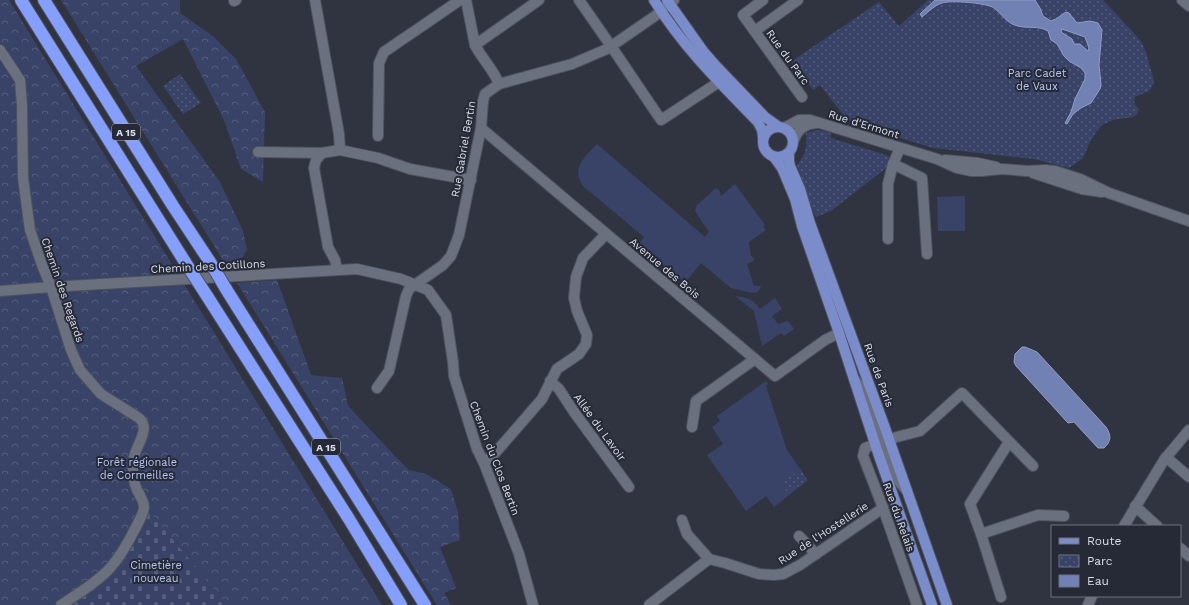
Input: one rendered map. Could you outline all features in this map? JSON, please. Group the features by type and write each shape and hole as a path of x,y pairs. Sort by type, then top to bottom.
{"highway":[{"name":"A 15","path":"21,0 185,262 349,519 401,605"},
{"name":"A 15","path":"44,0 425,605"}],"main road":[{"path":"654,0 685,45 758,122 762,130 763,146 765,151 774,157 782,157 790,153 794,145 794,140 790,132 765,117 717,67 704,51 670,1"},
{"path":"763,137 770,129 781,127"},
{"name":"Rue de Paris","path":"790,153 790,166 800,189 882,441 932,605"},
{"name":"Rue de Paris","path":"774,157 781,165 790,184 853,377 907,491 947,605"}],"street":[{"path":"315,0 339,134 340,150"},
{"path":"378,136 379,63 384,52 460,0"},
{"path":"466,0 475,46 497,78 499,84"},
{"path":"475,46 539,0"},
{"path":"579,0 661,120 719,82"},
{"name":"Rue du Parc","path":"763,0 743,15 802,97"},
{"name":"Rue du Parc","path":"754,31 798,0"},
{"path":"1182,0 1189,6"},
{"name":"Rue Gabriel Bertin","path":"377,388 389,371 406,296 409,289 443,265 451,256 459,235 481,128 483,101 486,94 499,84 572,64 607,49 655,16 670,1"},
{"name":"Chemin des Regards","path":"0,50 20,80 22,105 23,178 30,230 51,287 71,350 80,370 101,394 139,418 144,423 143,432 136,449 133,465 136,486 144,505 144,509 126,547 109,570 81,592 61,605"},
{"name":"Rue d'Ermont","path":"781,127 805,119 937,159 957,168 970,171 1002,169 1027,171 1082,189 1109,193 1189,221"},
{"path":"794,140 798,132 804,126 808,124 821,124"},
{"name":"Avenue des Bois","path":"481,128 774,376 825,340 839,332"},
{"path":"888,239 888,184 893,164 900,148"},
{"path":"258,152 322,153 340,150 378,158 410,169 471,180"},
{"path":"322,153 316,160 314,168 328,248 335,260 337,270"},
{"path":"893,164 922,178 927,254"},
{"path":"484,463 495,453 542,399 557,369 579,354 586,344 587,335 574,298 576,277 583,258 606,234"},
{"name":"Chemin des Cotillons","path":"0,291 357,269 401,279 414,285"},
{"name":"Chemin du Clos Bertin","path":"414,285 428,290 446,315 454,376 477,449 484,463 519,554 532,605"},
{"path":"692,427 696,401 755,359"},
{"name":"Allée du Lavoir","path":"550,381 558,389 629,488"},
{"path":"882,441 920,431 962,393 1033,466"},
{"path":"1125,525 1166,457 1189,430"},
{"name":"Rue du Relais","path":"882,441 865,448 864,456 884,508 917,605"},
{"path":"1000,596 970,504 1009,442"},
{"path":"1166,457 1189,477"},
{"path":"1135,506 1155,525"},
{"name":"Rue de l'Hostellerie","path":"709,559 725,562 759,574 783,574 816,554 884,508"},
{"path":"981,534 1038,515 1064,516"},
{"path":"649,605 709,559 687,534 682,520"},
{"path":"799,536 816,554"},
{"path":"1181,549 1189,556"}],"green space":[{"name":"Forêt régionale de Cormeilles","path":"0,0 9,0 382,605 0,605"},
{"path":"61,0 180,0 180,13 214,37 236,59 265,112 263,182 241,169 224,120 183,39 136,66 220,182 243,231 247,250 231,273"},
{"name":"Parc Cadet de Vaux","path":"928,0 1103,0 1142,43 1146,52 1154,83 1149,91 1135,97 1135,105 1139,109 1137,114 1133,117 1113,120 1102,125 1089,144 1083,158 1069,168 1034,159 933,148 854,124 845,117 820,85 813,90 792,61 879,2 899,26"},
{"path":"180,74 201,103 183,114 163,86"},
{"path":"817,130 830,132 831,138 889,156 886,168 831,211 816,217 797,165 805,150 807,142 806,133"},
{"path":"597,144 705,237 709,232 695,211 697,205 716,188 719,190 721,196 735,184 765,225 763,227 766,230 749,242 751,256 754,258 754,261 747,264 754,286 761,286 758,292 752,293 731,288 701,263 685,283 639,244 644,237 583,186 579,180 578,174 581,163"},
{"path":"965,196 965,231 938,231 937,197"},
{"path":"277,280 311,375 342,378 348,406 395,456 409,470 426,474 451,489 458,512 460,540 440,547 456,588 444,593 451,605 437,605 237,283"},
{"path":"735,296 749,299 760,309 775,298 782,309 772,316 778,324 788,321 794,329 784,336 781,333 762,346 754,311"},
{"path":"766,381 768,384 766,386 787,450 808,480 774,507 766,496 746,511 707,455 723,444 712,427 720,421 717,416"},
{"path":"800,470 807,480 788,493 781,483"},
{"name":"Cimetière nouveau","path":"149,511 227,605 68,605 103,580 122,563"}],"water":[{"path":"935,0 1035,0 1043,16 1051,21 1066,12 1069,13 1077,23 1090,21 1098,23 1102,30 1099,65 1101,84 1100,89 1091,103 1073,114 1067,124 1065,123 1085,79 1085,73 1081,68 1069,61 1064,56 1057,44 1051,40 1048,31 1040,28 1014,25 994,8 977,3 946,2 937,5 922,17 920,14","holes":["1062,29 1085,37 1089,48 1088,51 1080,44 1074,44 1072,39 1061,32"]},
{"path":"1022,347 1037,352 1106,427 1110,438 1104,448 1098,448 1074,422 1068,423 1016,366 1014,362 1015,354"}]}
